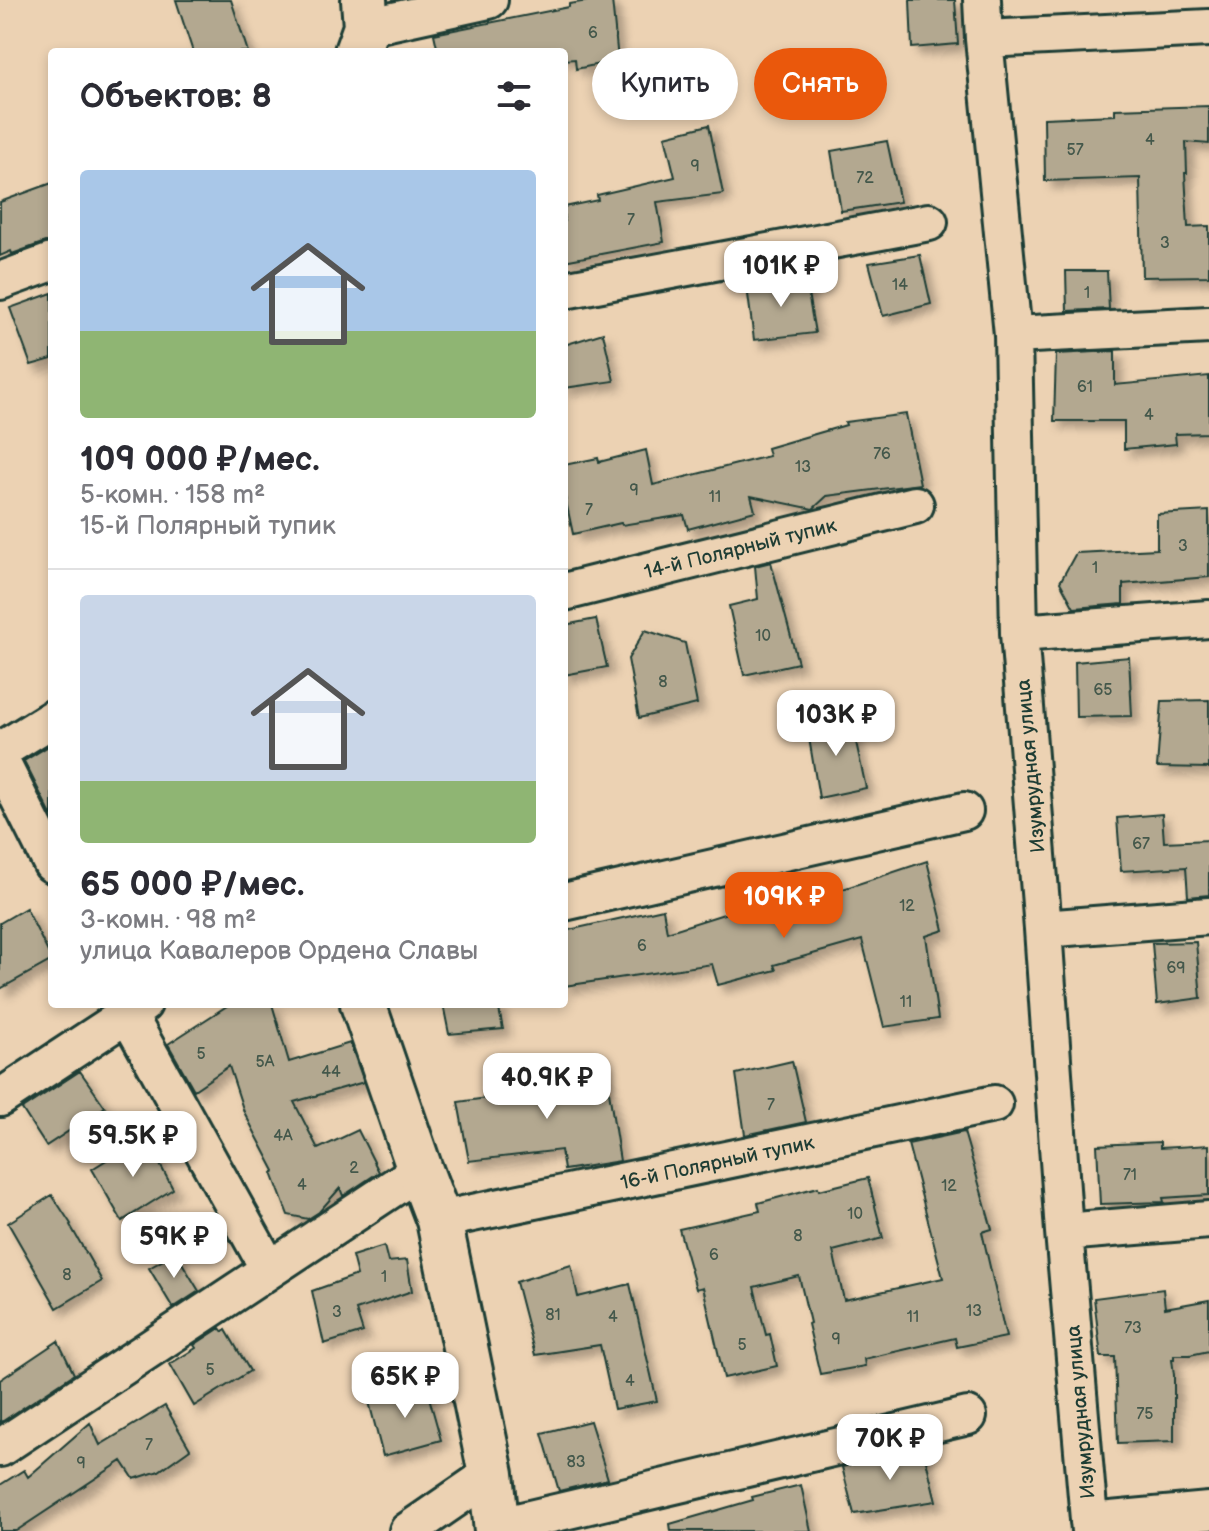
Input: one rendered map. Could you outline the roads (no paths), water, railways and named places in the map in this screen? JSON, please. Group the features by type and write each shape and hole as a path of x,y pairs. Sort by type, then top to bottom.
{"street":[{"path":"362,26 489,0"},
{"name":"Изумрудная улица","path":"982,0 1013,335 1019,633 1089,1526"},
{"path":"984,39 1209,28"},
{"path":"568,289 929,222"},
{"path":"0,281 48,263"},
{"path":"1013,335 1209,325"},
{"name":"14-й Полярный тупик","path":"568,591 915,505"},
{"path":"1019,633 1209,619"},
{"path":"48,721 2,746 48,855"},
{"path":"568,901 964,811"},
{"path":"1043,929 1209,916"},
{"path":"0,1098 130,1008"},
{"path":"132,1008 269,1269"},
{"path":"364,1008 439,1220 491,1474 496,1529 968,1416"},
{"name":"16-й Полярный тупик","path":"439,1220 994,1104"},
{"path":"0,1448 420,1170"},
{"path":"1064,1232 1209,1220"},
{"path":"408,1531 491,1474"},
{"path":"1089,1526 1209,1511"}]}
